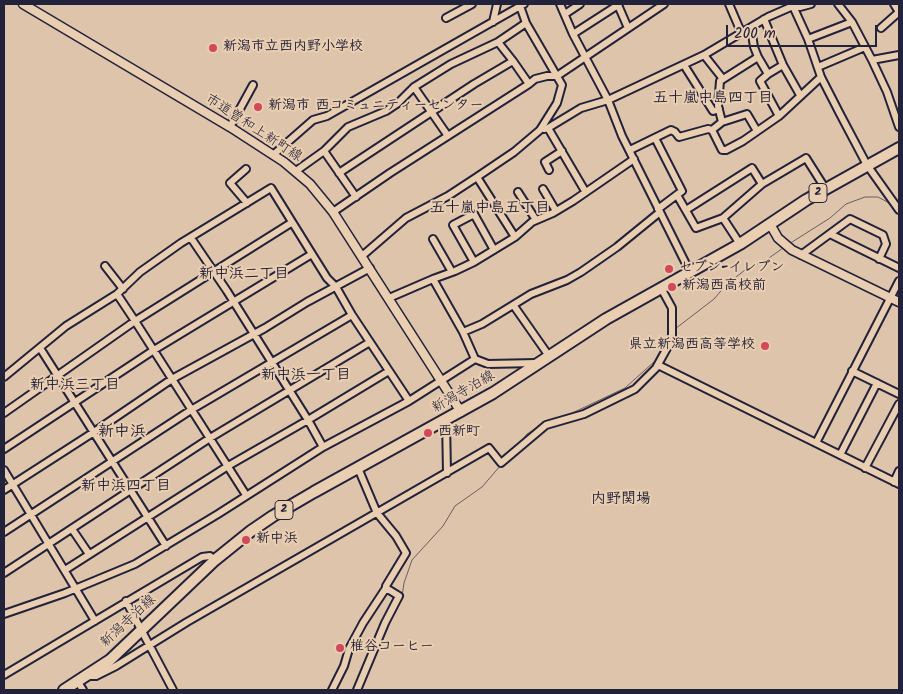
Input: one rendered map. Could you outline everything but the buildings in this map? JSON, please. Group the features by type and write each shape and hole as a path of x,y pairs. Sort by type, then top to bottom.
{"main road":[{"name":"新潟寺泊線","path":"64,690 80,686 87,676 110,660 215,560 273,516 461,412 606,319 740,244 825,188 899,148"}],"street":[{"name":"市道曽和上新町線","path":"23,4 230,127 296,171 310,184 333,212 461,412"},
{"path":"446,18 472,4"},
{"path":"493,22 497,4"},
{"path":"560,4 573,34 586,55 608,100 622,136 690,272"},
{"path":"565,14 580,4"},
{"path":"573,34 618,4 628,28"},
{"path":"333,212 535,79 557,76 664,4"},
{"path":"540,130 548,128 581,108 608,100 704,55 764,19 793,5 800,7 811,4"},
{"path":"838,4 852,22 872,60 887,92 899,127"},
{"path":"881,28 899,12 894,4"},
{"path":"273,155 313,120 327,116 522,5 526,23 562,85 557,103 540,130 514,152 477,177 448,196 406,218 362,256"},
{"path":"732,5 742,32"},
{"path":"793,5 808,39 821,77 867,166 899,210"},
{"path":"764,19 783,65 800,95"},
{"path":"808,39 852,22"},
{"path":"296,171 324,151 348,127 398,103 414,87 451,64 498,42 526,23"},
{"path":"751,28 754,47 768,74"},
{"path":"498,42 529,84"},
{"path":"818,67 865,47"},
{"path":"872,60 899,54"},
{"path":"704,55 722,79"},
{"path":"722,122 719,108 720,81 758,57"},
{"path":"339,172 474,84 513,61"},
{"path":"684,64 713,111 719,108"},
{"path":"778,116 760,81 783,65"},
{"path":"712,130 722,150 726,150 743,141 778,116 821,77"},
{"path":"230,127 253,85"},
{"path":"414,87 448,136"},
{"path":"630,150 671,130 680,137 700,130 712,130 722,122 747,114 756,131"},
{"path":"548,128 585,191"},
{"path":"463,332 482,324 531,294 567,280 581,272 617,247 682,191 655,138"},
{"path":"324,151 356,197"},
{"path":"549,170 545,162 562,151"},
{"path":"677,195 696,228 723,218 762,184 806,158 825,188"},
{"path":"389,298 474,262 515,237 536,220 556,211 634,159"},
{"path":"686,210 752,168 762,184"},
{"path":"246,169 230,182 247,203"},
{"path":"477,177 515,237"},
{"path":"4,377 66,326 117,294 140,272 181,243 271,188 327,278 336,287 352,315 409,401"},
{"path":"543,188 556,211"},
{"path":"518,192 536,220"},
{"path":"474,262 454,224 474,214 494,250"},
{"path":"723,218 740,244"},
{"path":"801,255 850,219 883,235 886,244 879,259"},
{"path":"4,413 136,321 292,223"},
{"path":"770,224 784,243 801,255 899,302"},
{"path":"830,234 899,268"},
{"path":"191,238 272,362 323,447"},
{"path":"433,239 452,272"},
{"path":"4,449 154,350 312,254"},
{"path":"105,266 122,289"},
{"path":"4,490 172,379 370,268"},
{"path":"433,279 463,332 475,359 488,364 540,362"},
{"path":"816,443 899,281"},
{"path":"87,676 96,676 116,666 196,617 489,448 501,463 546,425 584,414 635,389 658,365 672,339 672,308 661,288"},
{"path":"117,294 246,495"},
{"path":"514,306 549,356"},
{"path":"4,532 191,410 352,315"},
{"path":"4,573 210,438 370,342"},
{"path":"40,348 166,546"},
{"path":"4,614 76,589 135,564 323,447 409,401 475,359"},
{"path":"658,365 897,483 899,471"},
{"path":"65,570 228,466 389,371"},
{"path":"852,371 899,394"},
{"path":"840,456 877,383"},
{"path":"865,468 899,404"},
{"path":"446,420 446,473"},
{"path":"332,690 344,666 353,640 406,553 406,550 396,536 377,514 358,468"},
{"path":"4,470 95,621"},
{"path":"72,529 89,554"},
{"path":"4,675 202,557 210,556 215,560"},
{"path":"357,690 381,632 399,596 386,588"},
{"path":"126,601 173,690"}],"waterway":[{"path":"789,244 830,218 846,204 865,197 878,197 891,204"},
{"path":"675,329 714,299 726,285 745,270 769,258 783,248"},
{"path":"566,416 625,388 655,361 669,334"},
{"path":"520,443 527,434 541,425"},
{"path":"402,596 404,583 412,560 443,526 455,506 482,487 501,465"},
{"path":"361,690 394,613"}],"place":[{"name":"新潟市立西内野小学校","path":"213,48"},
{"name":"新潟市 西コミュニティーセンター","path":"258,107"},
{"name":"セブン-イレブン","path":"669,269"},
{"name":"新潟西高校前","path":"672,287"},
{"name":"県立新潟西高等学校","path":"765,346"},
{"name":"西新町","path":"428,433"},
{"name":"新中浜","path":"246,540"},
{"name":"椎谷コーヒー","path":"340,648"}],"district":[{"name":"五十嵐中島四丁目","path":"713,99"},
{"name":"五十嵐中島五丁目","path":"490,209"},
{"name":"新中浜二丁目","path":"244,275"},
{"name":"新中浜一丁目","path":"306,376"},
{"name":"新中浜三丁目","path":"75,386"},
{"name":"新中浜","path":"122,433"},
{"name":"新中浜四丁目","path":"126,487"},
{"name":"内野関場","path":"621,500"}]}
